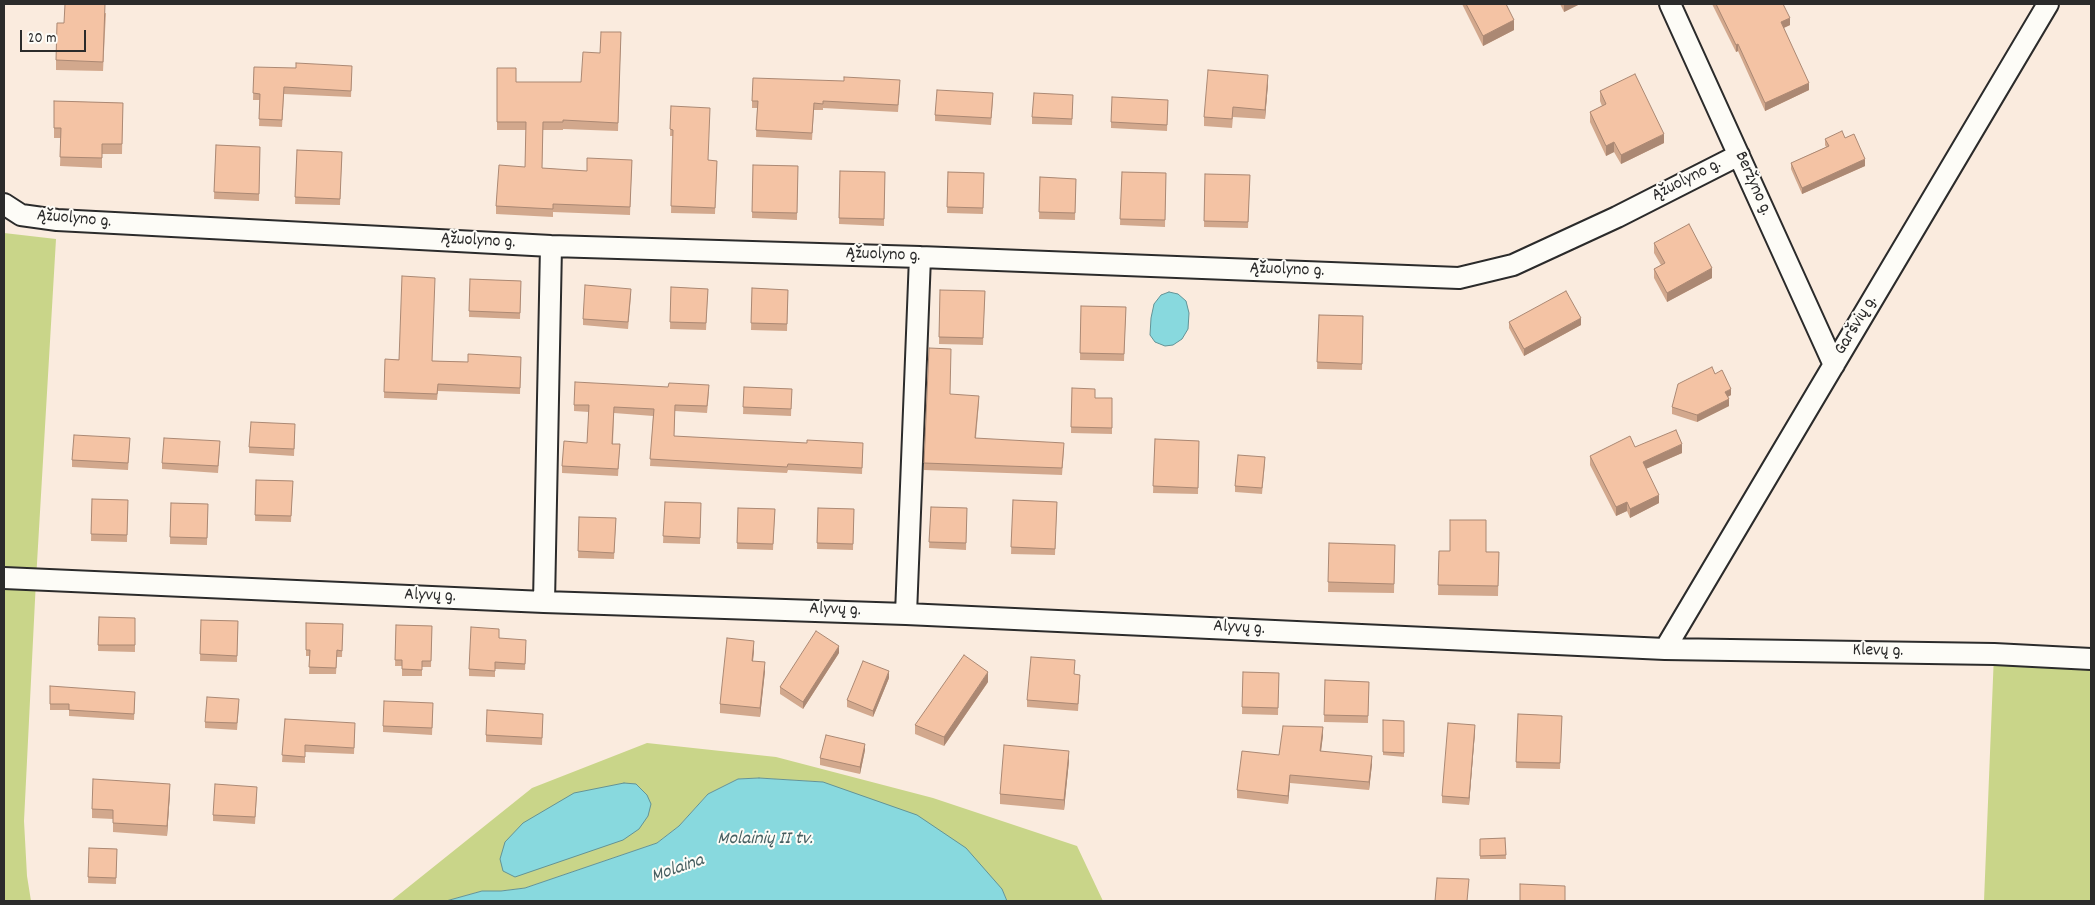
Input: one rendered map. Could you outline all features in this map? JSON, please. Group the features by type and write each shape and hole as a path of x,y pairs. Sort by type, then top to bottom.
{"street":[{"name":"Beržyno g.","path":"1670,4 1834,365"},
{"name":"Garšvių g.","path":"1665,649 2048,4"},
{"name":"Ąžuolyno g.","path":"4,204 21,215 57,220 551,246 920,257 1459,278 1513,265 1617,217 1739,155"},
{"path":"544,602 551,246"},
{"path":"906,614 920,257"},
{"name":"Alyvų g.","path":"4,578 544,602 906,614 1665,649"},
{"name":"Klevų g.","path":"1665,649 1994,654 2091,659"}],"green space":[{"path":"4,233 56,239 24,821 27,876 31,901 4,901"},
{"path":"1994,654 2091,659 2091,901 1984,901"},
{"path":"647,743 776,757 933,798 1077,846 1103,901 1007,901 1002,889 823,782 759,778 738,779 708,794 679,826 657,843 525,888 482,891 446,901 391,901 532,788"}],"water":[{"path":"1169,292 1178,294 1186,301 1189,313 1188,329 1182,339 1173,345 1165,346 1155,342 1150,335 1151,318 1154,304 1161,295"},
{"name":"Molainių II tv.","path":"759,778 823,782 917,815 966,848 1002,889 1007,901 446,901 482,891 525,888 657,843 679,826 708,794 738,779"},
{"path":"624,783 636,784 647,795 651,804 648,816 639,829 623,840 515,877 503,871 500,859 505,842 523,823 574,793"}],"building":[{"path":"65,4 105,4 103,62 56,60 57,23 64,23"},
{"path":"1466,4 1506,4 1514,20 1483,36"},
{"path":"1716,4 1783,4 1790,18 1781,22 1809,83 1765,103 1738,44 1736,45"},
{"path":"601,32 621,32 618,123 563,120 563,122 543,122 542,168 587,171 587,158 632,160 630,207 553,204 553,209 496,206 499,165 525,167 526,122 497,122 497,68 516,68 516,82 581,82 583,52 600,53"},
{"path":"296,63 352,66 351,91 284,87 282,120 259,119 260,94 253,93 254,67 296,68"},
{"path":"1208,70 1268,75 1265,110 1233,107 1232,119 1204,117"},
{"path":"1635,74 1664,134 1621,155 1614,142 1606,146 1590,112 1606,104 1600,91"},
{"path":"844,77 900,80 898,105 823,101 823,104 814,103 812,133 756,130 758,101 752,101 753,78 844,81"},
{"path":"937,90 993,93 991,118 935,115"},
{"path":"1034,93 1073,95 1072,119 1032,117"},
{"path":"1112,97 1168,100 1167,125 1111,122"},
{"path":"54,101 123,103 122,144 102,144 102,158 60,157 61,128 54,128"},
{"path":"671,106 710,108 708,160 717,161 715,208 671,206 673,130 670,129"},
{"path":"1842,131 1845,138 1854,134 1865,159 1802,188 1791,163 1829,146 1825,139"},
{"path":"216,145 260,147 259,194 214,192"},
{"path":"297,150 342,152 340,199 295,197"},
{"path":"753,165 798,166 797,213 752,212"},
{"path":"840,171 885,172 884,219 839,218"},
{"path":"948,172 984,173 983,208 947,207"},
{"path":"1122,172 1166,173 1165,220 1120,219"},
{"path":"1205,174 1250,175 1248,222 1204,221"},
{"path":"1040,177 1076,179 1075,213 1039,212"},
{"path":"1689,224 1712,268 1667,293 1654,269 1665,263 1654,243"},
{"path":"402,276 435,278 432,361 468,362 468,354 521,357 520,388 438,384 437,394 384,392 385,359 399,360"},
{"path":"470,279 521,281 520,313 469,311"},
{"path":"585,285 631,289 628,322 583,319"},
{"path":"671,287 708,289 706,323 670,322"},
{"path":"752,288 788,290 787,324 751,323"},
{"path":"940,290 985,291 983,338 939,337"},
{"path":"1566,291 1581,318 1524,349 1509,322"},
{"path":"1081,306 1126,307 1124,354 1080,353"},
{"path":"1319,315 1363,316 1362,364 1317,362"},
{"path":"929,348 951,349 950,394 979,396 975,438 1064,443 1062,468 924,463"},
{"path":"1712,367 1715,374 1722,370 1731,389 1725,392 1729,399 1697,415 1672,407 1678,384"},
{"path":"575,382 668,387 669,383 709,385 707,406 675,405 674,436 807,443 807,440 863,443 862,468 788,464 787,467 650,459 654,409 614,407 612,444 620,444 618,469 562,466 564,441 587,443 589,405 574,405"},
{"path":"744,387 792,389 791,409 743,407"},
{"path":"1072,388 1095,389 1095,398 1112,398 1112,428 1071,427"},
{"path":"251,422 295,424 294,449 249,447"},
{"path":"1676,430 1682,444 1643,462 1659,495 1630,509 1627,502 1616,507 1590,456 1630,436 1635,447"},
{"path":"74,435 130,438 128,463 72,460"},
{"path":"164,438 220,441 218,466 162,463"},
{"path":"1155,439 1199,441 1198,488 1153,486"},
{"path":"1238,455 1265,457 1262,488 1235,486"},
{"path":"256,480 293,481 291,516 255,515"},
{"path":"92,499 128,500 127,535 91,534"},
{"path":"1013,500 1057,502 1055,549 1011,547"},
{"path":"665,502 701,503 700,538 663,536"},
{"path":"171,503 208,504 207,538 170,537"},
{"path":"931,507 967,508 966,543 929,542"},
{"path":"738,508 775,509 773,544 737,543"},
{"path":"818,508 854,509 853,544 817,543"},
{"path":"579,517 616,518 614,553 578,551"},
{"path":"1450,520 1486,520 1486,552 1499,552 1498,586 1438,585 1439,551 1450,551"},
{"path":"1329,543 1395,545 1394,584 1328,582"},
{"path":"99,617 135,618 135,645 98,645"},
{"path":"201,620 238,621 237,656 200,654"},
{"path":"306,623 343,624 342,651 337,650 336,668 309,667 310,650 306,650"},
{"path":"396,625 432,626 431,661 422,661 422,670 402,669 402,660 395,660"},
{"path":"471,627 499,629 499,638 526,640 525,664 495,662 495,671 469,669"},
{"path":"816,631 839,646 803,702 780,687"},
{"path":"727,638 754,641 752,661 765,662 760,708 720,704"},
{"path":"964,655 988,672 944,737 915,725"},
{"path":"1031,657 1075,660 1074,674 1080,675 1078,704 1027,700"},
{"path":"863,661 889,671 873,711 847,700"},
{"path":"1243,672 1279,673 1278,708 1242,707"},
{"path":"1325,680 1369,682 1368,716 1324,715"},
{"path":"50,686 135,692 134,714 69,710 69,704 50,704"},
{"path":"207,697 239,699 237,723 205,722"},
{"path":"384,701 433,703 432,728 383,726"},
{"path":"487,710 543,714 542,738 486,735"},
{"path":"1518,714 1562,716 1560,763 1516,762"},
{"path":"285,719 355,723 354,748 305,745 305,757 282,755"},
{"path":"1383,720 1404,721 1404,753 1383,752"},
{"path":"1448,723 1475,725 1469,798 1442,796"},
{"path":"1283,726 1323,727 1320,751 1372,756 1369,782 1290,775 1288,796 1237,790 1242,751 1279,755"},
{"path":"826,735 865,744 860,767 820,758"},
{"path":"1004,745 1069,751 1064,800 1000,794"},
{"path":"93,779 170,784 167,826 113,823 113,810 92,809"},
{"path":"215,784 257,787 255,817 213,815"},
{"path":"1505,838 1506,855 1480,856 1480,839"},
{"path":"89,848 117,849 116,878 88,877"},
{"path":"1437,878 1469,879 1467,901 1435,901"},
{"path":"1520,884 1565,886 1565,901 1520,901"}],"water label":[{"name":"Molaina","path":"678,870"}]}
